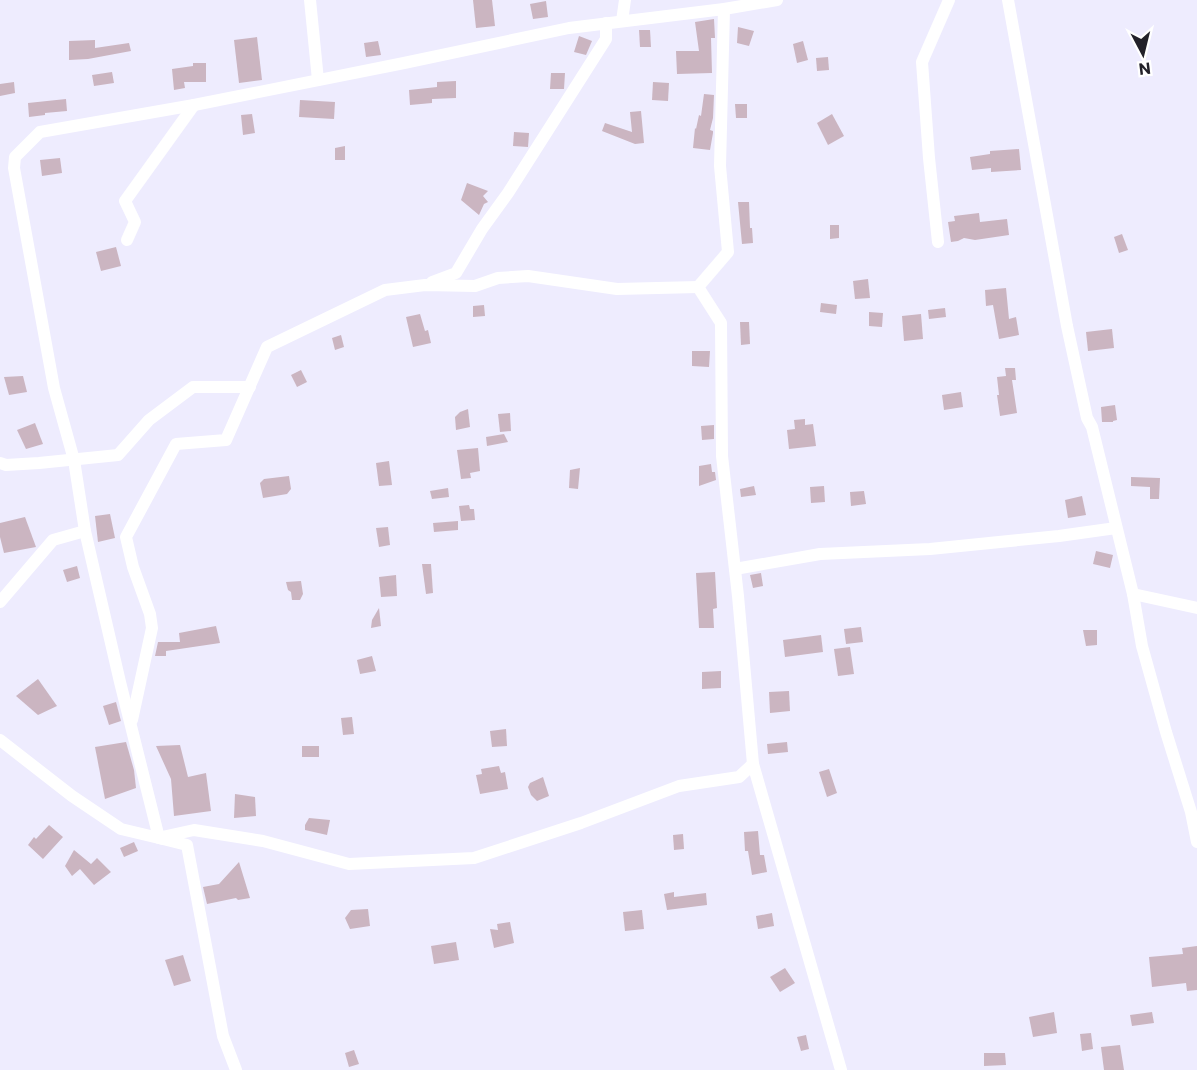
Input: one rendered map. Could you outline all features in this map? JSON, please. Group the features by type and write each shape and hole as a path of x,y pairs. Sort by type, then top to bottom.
{"street":[{"path":"310,0 318,80"},
{"path":"622,21 625,0"},
{"path":"159,838 86,531 74,460 54,388 14,168 15,157 40,132 194,105 568,27 724,9 777,0"},
{"path":"938,242 922,62 949,0"},
{"path":"1008,0 1067,326 1087,418 1092,427 1133,594 1142,646 1191,812 1197,842"},
{"path":"131,724 152,628 150,614 133,567 126,537 176,444 226,440 267,347 385,290 425,285 474,286 498,278 528,276 617,289 698,287 728,252 720,166 724,9"},
{"path":"425,285 456,273 482,229 508,193 606,39 606,23"},
{"path":"127,240 135,222 125,201 194,105"},
{"path":"698,287 721,323 722,456 753,764 841,1070"},
{"path":"0,463 6,465 39,464 118,455 149,420 193,387 250,387"},
{"path":"735,569 820,554 930,549 1116,528"},
{"path":"0,602 53,540 86,531"},
{"path":"1133,594 1197,608"},
{"path":"0,740 6,751 121,829 187,845"},
{"path":"159,838 194,830 263,841 349,864 474,858 581,823 679,786 739,777 753,764"},
{"path":"159,838 187,845"},
{"path":"187,845 223,1036 236,1070"}],"building":[{"path":"473,0 492,0 495,26 476,28"},
{"path":"546,1 548,17 533,19 530,4"},
{"path":"714,19 715,38 711,38 712,73 677,74 676,51 699,51 695,22"},
{"path":"738,27 754,31 749,46 737,43"},
{"path":"639,30 650,30 651,47 640,47"},
{"path":"579,36 592,41 586,55 574,52"},
{"path":"257,37 262,80 239,83 234,40"},
{"path":"95,40 95,48 129,43 131,51 69,60 69,41"},
{"path":"378,41 381,55 366,57 364,43"},
{"path":"803,41 808,60 797,63 793,44"},
{"path":"828,57 829,70 817,71 816,58"},
{"path":"193,63 206,63 206,82 184,82 185,88 174,90 172,69 193,66"},
{"path":"112,72 114,83 94,86 92,75"},
{"path":"551,73 565,73 564,89 550,89"},
{"path":"456,81 456,98 432,99 432,103 410,105 409,90 437,87 437,82"},
{"path":"14,82 15,93 0,96 0,84"},
{"path":"653,82 669,83 668,101 652,100"},
{"path":"704,94 714,95 710,150 693,148 695,128 699,115 701,116"},
{"path":"66,99 67,111 29,117 28,103"},
{"path":"300,100 335,102 334,119 299,117"},
{"path":"735,104 747,104 747,118 736,118"},
{"path":"641,111 644,143 635,144 602,131 605,123 632,132 630,112"},
{"path":"252,114 255,133 243,135 241,115"},
{"path":"832,114 844,136 828,145 817,123"},
{"path":"514,132 529,133 528,147 513,146"},
{"path":"345,146 345,160 335,160 335,148"},
{"path":"1019,149 1021,170 991,172 991,168 972,170 970,157 990,154 990,151"},
{"path":"60,158 62,173 42,176 40,160"},
{"path":"467,183 488,191 483,196 488,202 484,204 479,215 461,200"},
{"path":"738,202 749,202 753,243 742,244"},
{"path":"979,213 980,222 1007,219 1009,235 975,240 964,238 951,242 948,222 955,221 954,216"},
{"path":"830,225 839,225 839,238 830,239"},
{"path":"1122,234 1128,250 1119,253 1114,237"},
{"path":"116,247 121,266 101,271 96,252"},
{"path":"868,279 870,298 855,299 853,281"},
{"path":"1006,288 1009,319 1016,317 1019,335 999,339 993,305 986,306 985,290"},
{"path":"821,303 837,305 836,314 820,312"},
{"path":"484,305 485,316 473,317 473,306"},
{"path":"945,308 946,317 929,319 928,310"},
{"path":"869,312 883,313 882,327 869,326"},
{"path":"420,314 425,331 428,330 431,343 413,347 406,317"},
{"path":"921,314 923,339 904,341 902,316"},
{"path":"740,322 749,322 750,344 741,345"},
{"path":"1112,329 1114,348 1088,351 1086,332"},
{"path":"341,335 344,347 335,350 332,338"},
{"path":"692,351 710,351 709,367 692,366"},
{"path":"1005,368 1015,368 1016,380 1012,380 1017,413 1000,416 997,377 1006,376"},
{"path":"301,370 307,382 297,387 291,375"},
{"path":"23,376 27,392 9,395 4,377"},
{"path":"961,392 963,407 944,410 942,395"},
{"path":"1115,405 1117,420 1102,422 1101,407"},
{"path":"468,409 470,427 456,430 455,417"},
{"path":"510,413 511,431 500,432 498,414"},
{"path":"805,419 805,425 813,424 816,446 789,449 787,430 795,429 794,420"},
{"path":"35,423 43,444 26,449 17,430"},
{"path":"714,425 714,439 702,440 701,426"},
{"path":"504,434 508,442 487,446 486,437"},
{"path":"478,448 480,471 470,473 471,478 461,479 457,450"},
{"path":"389,461 392,485 379,486 376,463"},
{"path":"711,464 716,480 699,486 699,466"},
{"path":"580,468 578,489 569,488 570,470"},
{"path":"289,476 291,489 287,494 263,498 260,483 264,479"},
{"path":"1131,477 1160,478 1159,499 1150,499 1150,487 1131,486"},
{"path":"754,486 756,495 741,497 740,489"},
{"path":"824,486 825,502 811,503 810,487"},
{"path":"448,488 449,497 432,499 430,491"},
{"path":"864,491 866,504 851,506 850,492"},
{"path":"1082,496 1086,515 1068,518 1065,500"},
{"path":"469,505 470,509 474,509 475,520 461,521 459,506"},
{"path":"110,514 115,538 98,542 95,516"},
{"path":"25,517 36,547 4,553 0,537 0,523"},
{"path":"458,521 458,530 434,532 433,523"},
{"path":"388,527 390,545 379,547 376,528"},
{"path":"1096,551 1113,555 1110,568 1093,564"},
{"path":"422,564 431,564 433,593 426,594"},
{"path":"77,566 80,578 67,582 63,570"},
{"path":"715,572 717,608 713,609 714,628 699,628 696,573"},
{"path":"761,573 763,586 753,588 750,575"},
{"path":"396,575 397,596 381,597 379,577"},
{"path":"301,581 303,594 300,600 292,600 286,582"},
{"path":"379,608 381,626 371,628 372,620"},
{"path":"216,626 220,643 166,651 166,656 155,656 158,642 180,642 179,633"},
{"path":"861,627 863,642 846,644 844,629"},
{"path":"1083,630 1097,630 1097,645 1086,646"},
{"path":"821,635 823,652 785,657 783,640"},
{"path":"850,647 854,674 838,676 834,649"},
{"path":"372,656 376,671 360,674 357,660"},
{"path":"721,671 721,688 702,689 702,672"},
{"path":"38,679 57,706 38,715 16,696"},
{"path":"789,691 790,711 770,713 769,692"},
{"path":"116,702 121,721 109,725 103,706"},
{"path":"352,717 354,734 343,735 341,718"},
{"path":"506,729 507,746 492,747 490,731"},
{"path":"126,742 134,770 136,788 105,799 95,747"},
{"path":"787,742 788,752 768,754 767,744"},
{"path":"180,745 188,777 206,773 211,811 174,816 171,779 156,746"},
{"path":"302,746 319,746 319,757 302,757"},
{"path":"499,766 501,773 505,772 508,789 480,794 476,775 482,774 481,769"},
{"path":"829,769 837,793 827,797 819,772"},
{"path":"543,777 549,796 537,801 531,795 528,787 530,783"},
{"path":"235,794 255,797 256,816 234,818"},
{"path":"309,818 330,820 327,835 305,830"},
{"path":"49,825 63,837 43,859 28,845"},
{"path":"758,831 760,855 764,855 767,872 752,875 748,851 745,851 744,832"},
{"path":"683,834 684,849 674,850 673,835"},
{"path":"134,842 138,851 124,857 120,848"},
{"path":"74,850 91,864 97,858 111,872 94,885 80,869 72,876 65,866"},
{"path":"239,862 250,898 238,900 236,898 207,904 203,887 219,884"},
{"path":"674,892 674,897 706,893 707,905 667,910 664,894"},
{"path":"368,909 370,926 350,929 345,918 351,910"},
{"path":"642,910 644,929 625,931 623,912"},
{"path":"772,913 774,926 758,929 756,916"},
{"path":"510,922 514,943 494,948 490,929 498,930 497,924"},
{"path":"456,942 459,960 434,964 431,946"},
{"path":"1197,946 1197,990 1187,991 1186,983 1152,987 1149,957 1183,954 1182,948"},
{"path":"183,955 191,981 174,986 165,960"},
{"path":"785,968 795,983 780,992 770,977"},
{"path":"1054,1012 1057,1033 1033,1037 1029,1017"},
{"path":"1152,1012 1154,1023 1132,1026 1130,1015"},
{"path":"1091,1033 1093,1049 1082,1051 1080,1034"},
{"path":"806,1035 809,1049 801,1051 797,1037"},
{"path":"1120,1045 1124,1070 1104,1070 1101,1047"},
{"path":"354,1050 359,1064 349,1067 345,1053"},
{"path":"984,1053 1005,1053 1006,1065 984,1066"}]}
